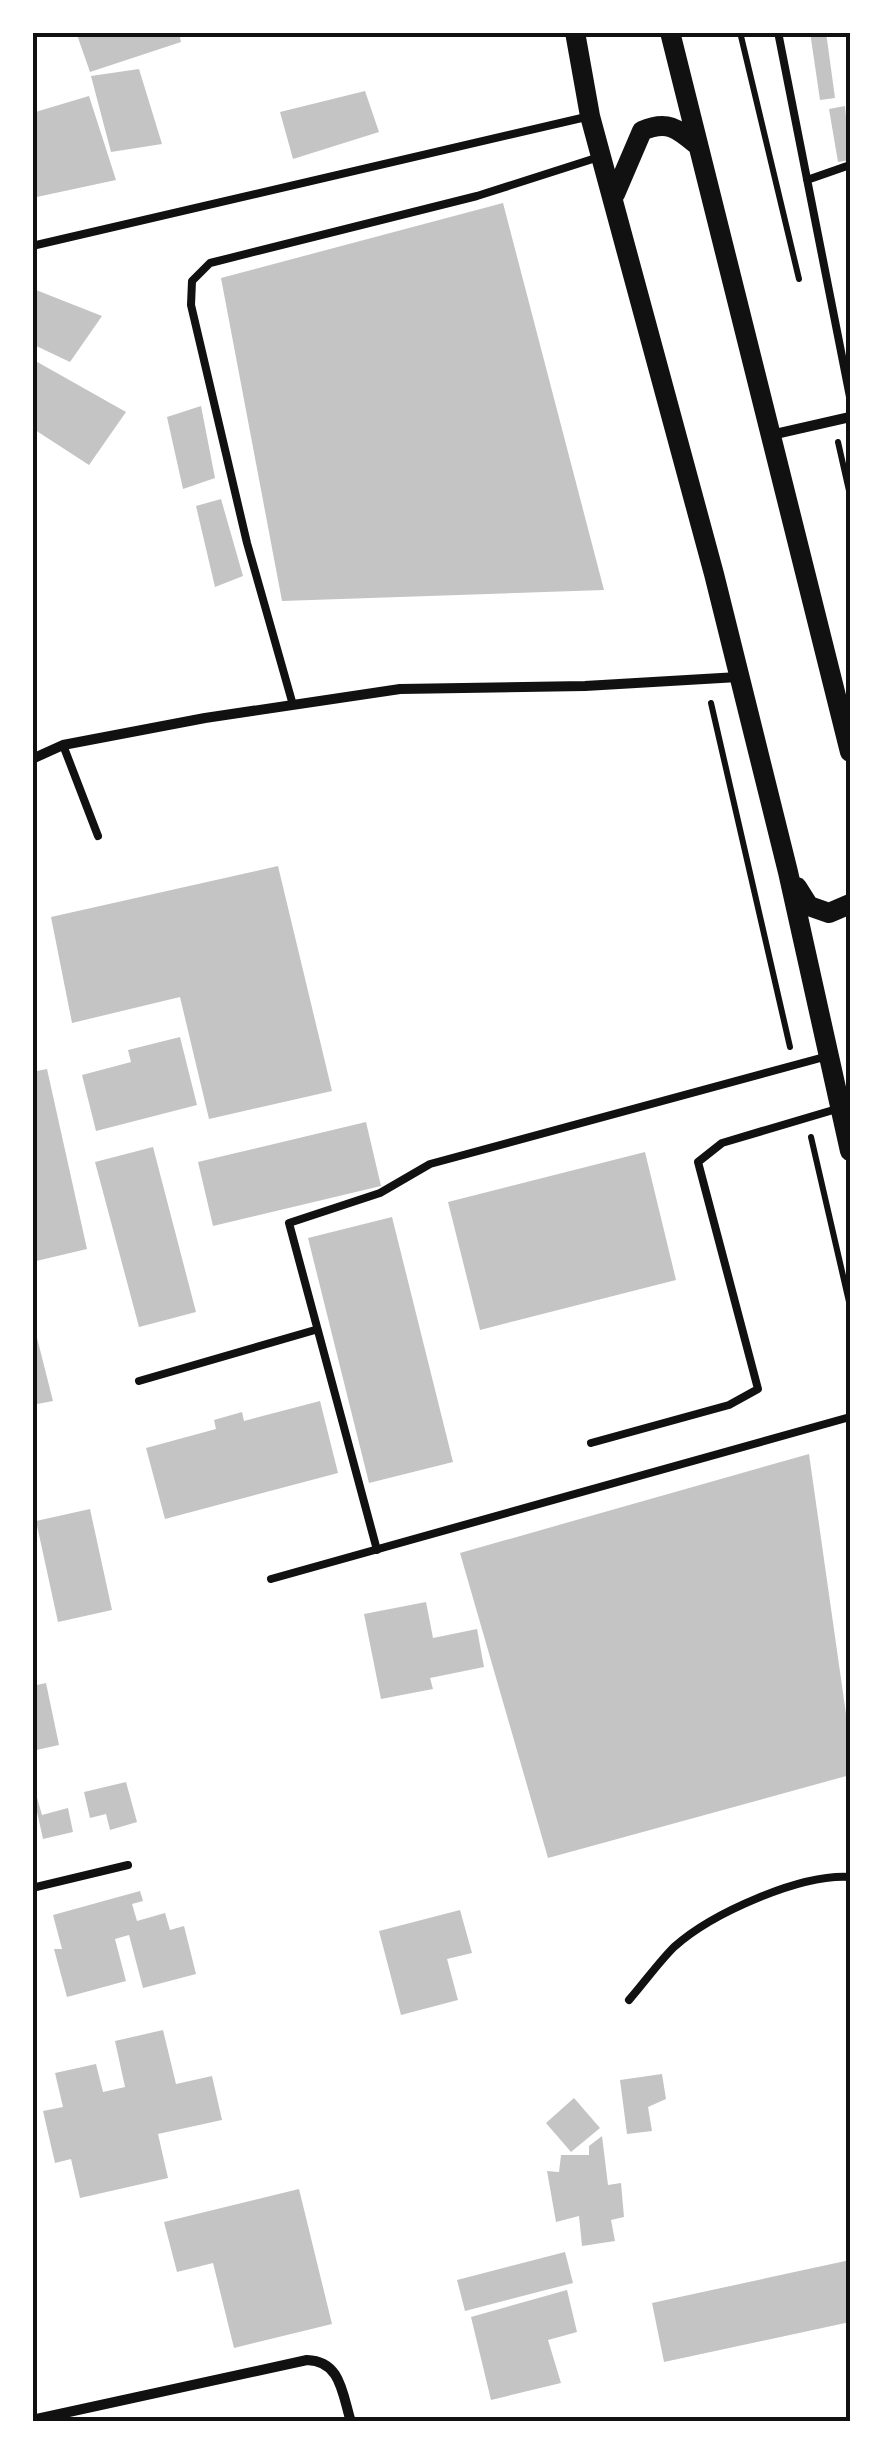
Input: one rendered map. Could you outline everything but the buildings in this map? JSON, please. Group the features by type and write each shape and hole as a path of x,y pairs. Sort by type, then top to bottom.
{"main road":[{"path":"576,32 590,116 614,194 740,676 850,1151"},
{"path":"670,32 850,752"},
{"path":"614,194 642,131 658,124 674,126 698,146"},
{"path":"788,872 809,906 829,913 850,904"}],"street":[{"path":"770,436 850,417"},
{"path":"32,759 63,745 400,689 585,686 740,676"},
{"path":"32,2420 307,2360 323,2360 336,2372 351,2422"}],"lane":[{"path":"778,32 850,397"},
{"path":"32,246 590,116"},
{"path":"294,705 242,525 190,305 192,282 210,263 476,196 603,156"},
{"path":"806,180 850,166"},
{"path":"63,745 98,836"},
{"path":"377,1550 289,1224 380,1193 430,1164 828,1056"},
{"path":"592,1443 729,1405 758,1389 698,1162 722,1143 840,1108"},
{"path":"139,1381 315,1330"},
{"path":"271,1579 850,1417"},
{"path":"32,1888 128,1865"},
{"path":"629,2000 676,1946 747,1902 832,1876 850,1877"}],"path":[{"path":"740,32 801,285"},
{"path":"833,421 850,494"}]}
